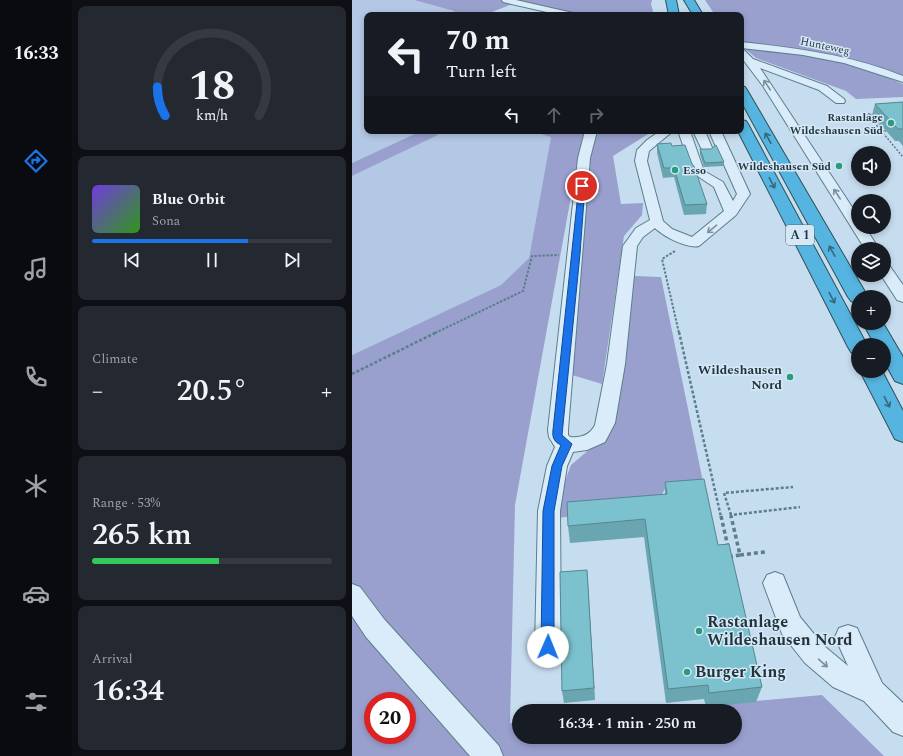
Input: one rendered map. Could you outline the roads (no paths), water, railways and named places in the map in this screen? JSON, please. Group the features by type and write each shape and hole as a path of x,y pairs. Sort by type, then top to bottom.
{"highway":[{"path":"671,0 670,2 673,12"},
{"path":"676,0 682,12"},
{"path":"689,0 695,12"},
{"name":"A 1","path":"744,95 854,290"},
{"name":"A 1","path":"744,130 853,338"},
{"path":"877,330 903,376"},
{"path":"875,378 903,433"}],"street":[{"path":"506,0 557,12"},
{"name":"Hunteweg","path":"744,45 781,49 832,58 881,71 903,79"},
{"path":"744,55 768,86 851,216"},
{"path":"750,61 803,82 814,83 825,88 840,102"},
{"path":"803,82 818,96"},
{"path":"590,134 584,158 576,254 557,435 560,440 566,444 581,445 591,442 599,436 606,422 618,349 630,246 635,235 651,224 657,222"},
{"path":"663,134 643,150 641,160 657,222 667,232 694,243 731,212 744,194 716,134"},
{"path":"685,134 699,173 720,184"},
{"path":"700,134 707,150"},
{"path":"712,166 731,212"},
{"path":"891,279 903,297"},
{"path":"548,647 549,511 557,466 566,444"},
{"path":"775,583 791,625 814,654 842,678 873,692"},
{"path":"352,595 375,628 489,756"},
{"path":"848,637 873,692 903,722"}],"place":[{"name":"Rastanlage Wildeshausen Süd","path":"891,123"},
{"name":"Wildeshausen Süd","path":"839,166"},
{"name":"Esso","path":"675,170"},
{"name":"Wildeshausen Nord","path":"790,377"},
{"name":"Rastanlage Wildeshausen Nord","path":"699,631"},
{"name":"Burger King","path":"687,672"}]}
